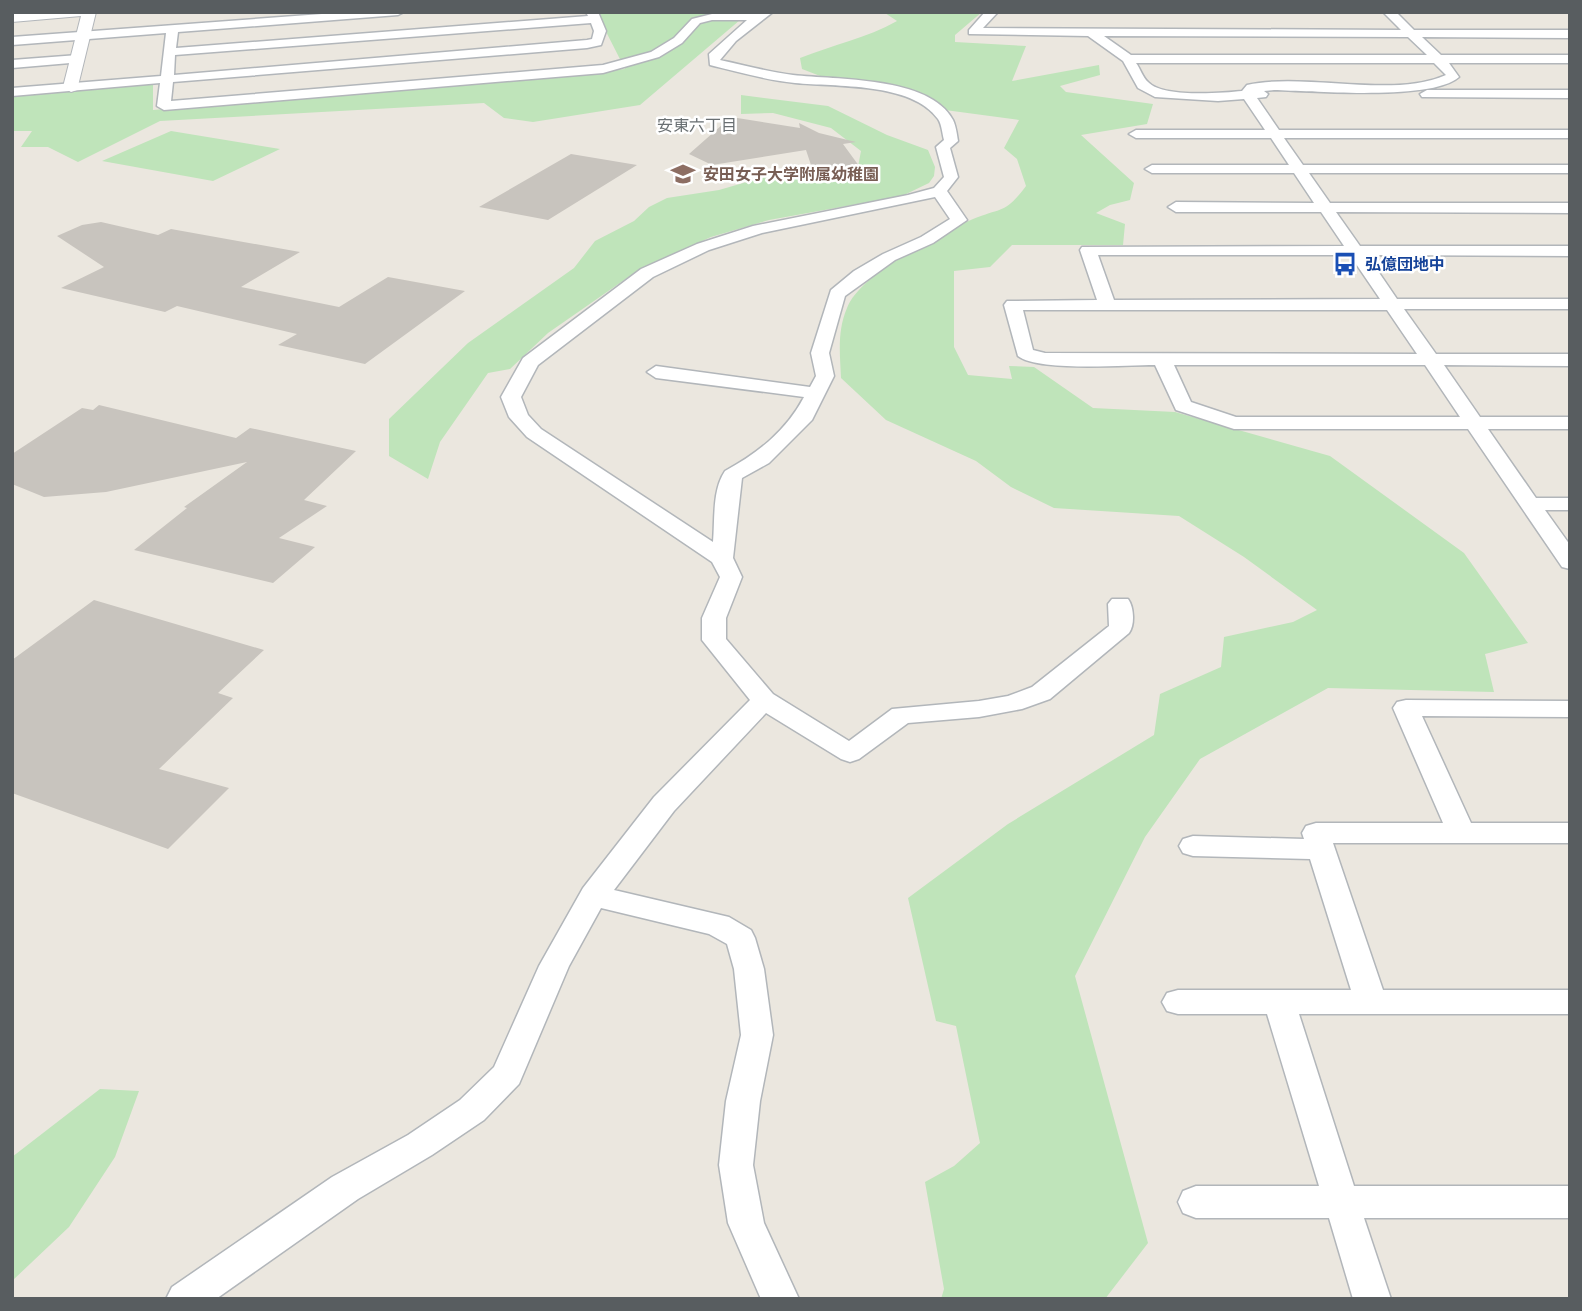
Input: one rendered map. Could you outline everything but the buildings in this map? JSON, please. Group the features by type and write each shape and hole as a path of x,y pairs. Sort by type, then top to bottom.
{"street":[{"path":"12,18 87,12 71,87"},
{"path":"12,41 330,15 398,12"},
{"path":"992,12 973,32 1570,34"},
{"path":"1247,94 1252,88 1274,86 1435,85 1447,82 1452,77 1389,12"},
{"path":"330,15 343,92"},
{"path":"12,92 587,44 597,42 600,31 594,15 169,52"},
{"path":"172,29 164,106 575,73 621,66 664,50 688,33 696,21 712,17 763,15"},
{"path":"763,15 748,23 719,50 713,57 714,62 792,79 903,91 922,99 943,115 951,131 951,141 943,147 951,177 939,191 759,229 704,247 647,273 530,362 511,397 519,417 534,433 722,558 732,577 714,618 714,640 764,700 850,753 901,715 979,709 1013,703 1041,693 1121,628 1120,604"},
{"path":"1093,34 1128,59 1143,85 1160,94 1218,97 1247,94 1570,94"},
{"path":"12,64 78,59"},
{"path":"1128,59 1570,59"},
{"path":"1247,94 1570,562"},
{"path":"1136,134 1570,134"},
{"path":"1152,169 1570,169"},
{"path":"722,558 727,528 725,495 732,475 762,459 802,419 825,376 820,353 837,294 860,275 889,257 927,240 959,220 939,191"},
{"path":"1175,207 1570,208"},
{"path":"1107,304 1088,250 1570,251"},
{"path":"1570,304 1013,305 1024,352 1031,357 1045,359 1570,360"},
{"path":"1161,359 1183,406 1234,423 1570,423"},
{"path":"656,372 815,393"},
{"path":"1529,504 1570,504"},
{"path":"185,1299 345,1188 420,1145 472,1110 507,1075 554,966 593,895 664,804 764,700"},
{"path":"1461,833 1406,708 1570,709"},
{"path":"1371,1002 1316,833 1570,833"},
{"path":"1193,846 1321,849"},
{"path":"593,895 718,925 740,938 749,969 757,1035 743,1101 736,1165 746,1223 780,1299"},
{"path":"1178,1002 1570,1002"},
{"path":"1279,1002 1372,1299"},
{"path":"1196,1202 1570,1202"}],"green space":[{"path":"596,12 754,12 740,20 640,105 533,122 504,118 484,103 160,121 78,162 48,147 21,147 32,131 12,131 12,95 153,83 153,110 625,69"},
{"path":"982,12 955,35 955,42 1026,46 1012,81 1099,65 1100,75 1060,86 1066,92 1153,104 1147,124 1081,135 1134,183 1130,200 1110,205 1096,213 1125,224 1123,245 1012,245 990,267 954,271 954,347 968,375 1012,379 1009,366 1034,367 1093,408 1175,412 1330,456 1464,553 1528,643 1485,654 1494,692 1328,688 1200,759 1145,837 1075,976 1148,1243 1105,1299 941,1299 944,1289 925,1182 954,1166 980,1143 956,1026 936,1021 908,898 1008,824 1154,735 1160,694 1221,667 1224,637 1293,622 1317,610 1244,557 1179,516 1054,508 1011,487 976,461 886,420 841,378 840,343 844,317 855,295 867,282 922,244 958,225 1008,206 1026,186 1017,159 1004,148 1019,120 945,110 923,96 893,84 828,79 802,69 800,58 862,37 897,21 885,13"},
{"path":"741,95 828,106 887,135 928,150 935,167 934,176 929,183 902,196 769,220 711,237 640,269 548,333 510,369 488,373 440,442 428,479 389,456 389,419 468,343 574,268 595,241 634,221 649,207 667,198 719,190 764,177 857,172 861,151 831,128 773,113 741,114"},
{"path":"171,131 280,149 213,181 102,161"},
{"path":"100,1089 139,1091 115,1157 69,1227 12,1281 12,1157"}],"place":[{"name":"安田女子大学附属幼稚園","path":"683,174"},
{"name":"弘億団地中","path":"1345,264"}],"district":[{"name":"安東六丁目","path":"697,125"}]}
